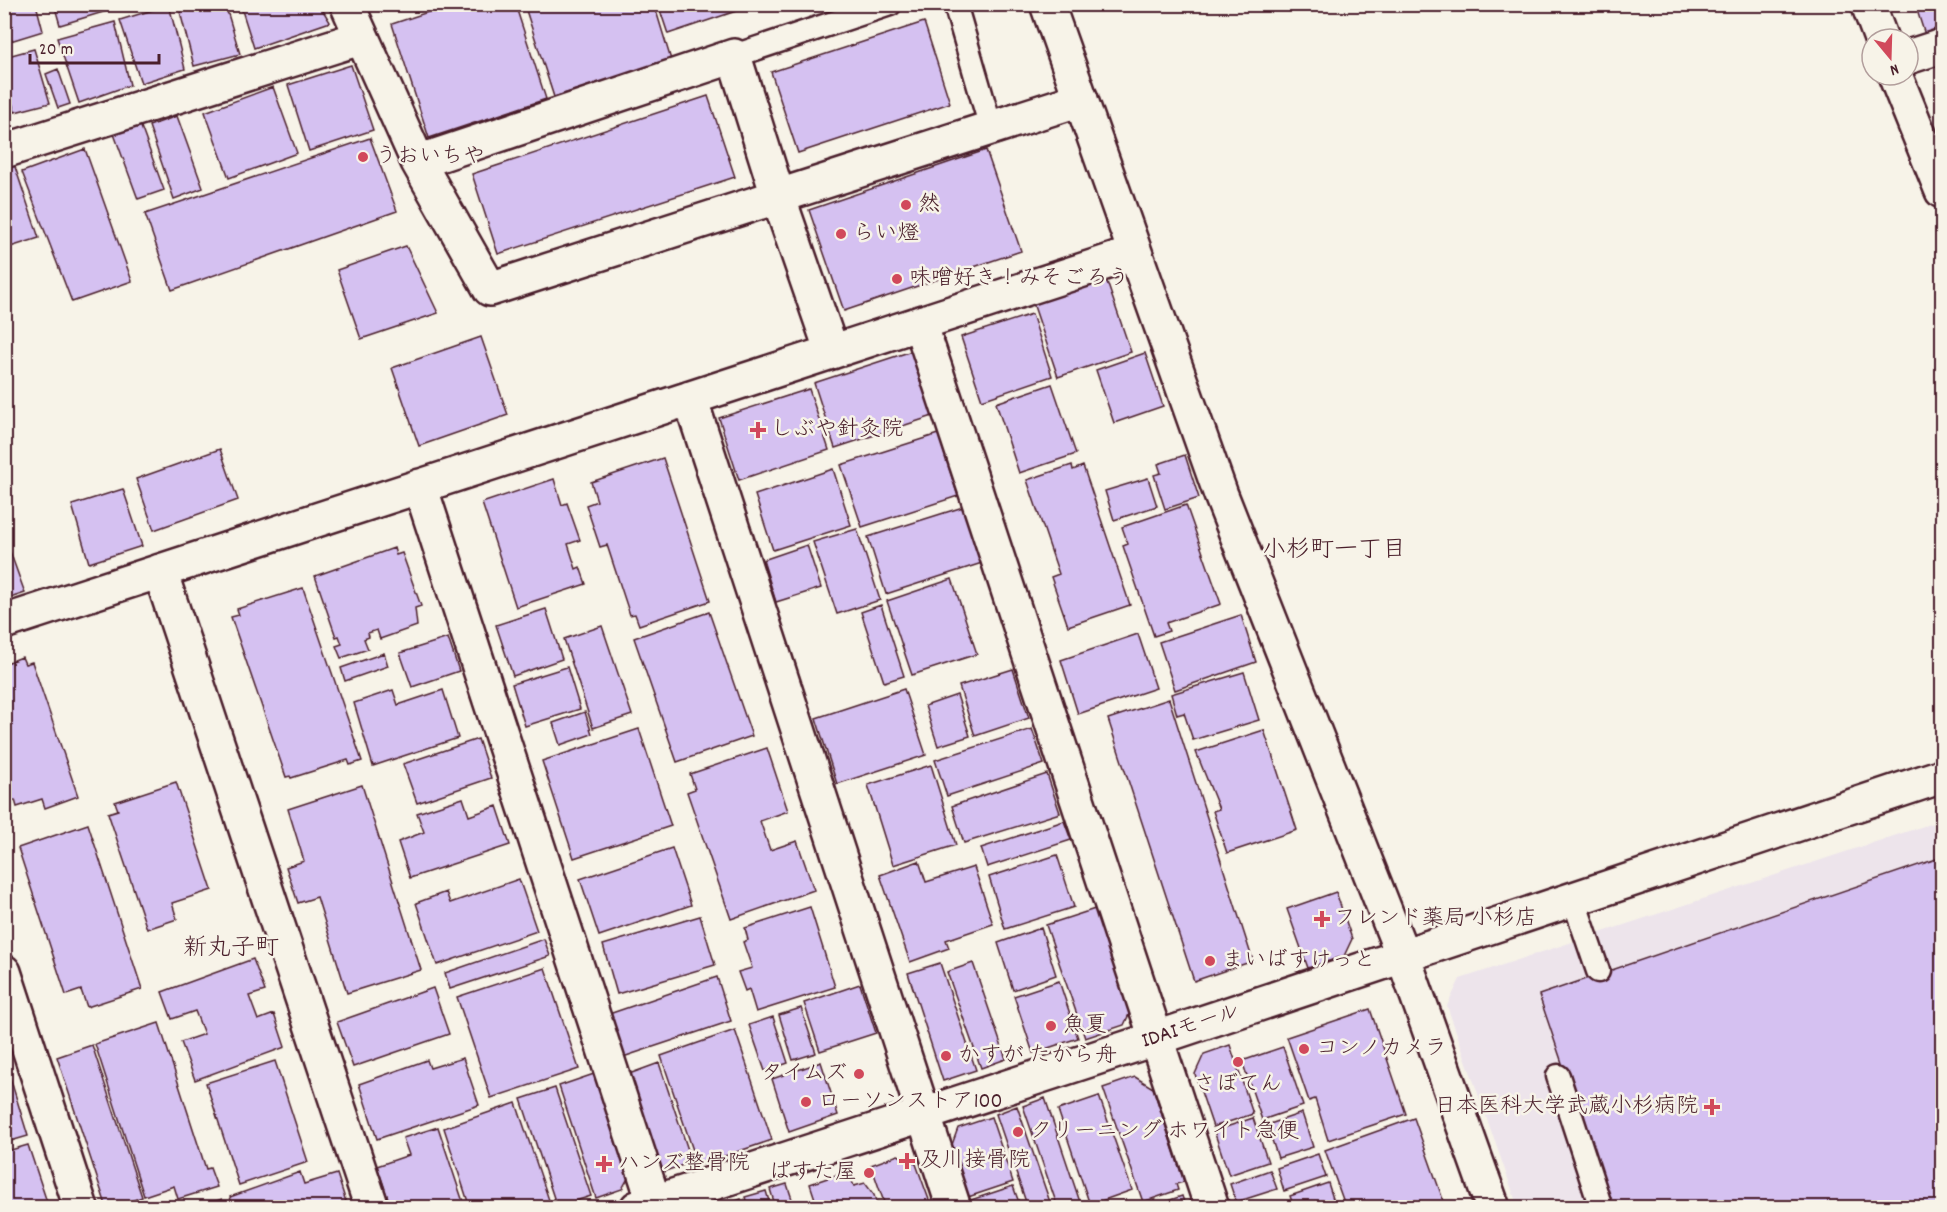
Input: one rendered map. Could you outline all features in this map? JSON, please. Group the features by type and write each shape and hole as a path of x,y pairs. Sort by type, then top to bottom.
{"street":[{"path":"1047,4 1221,495 1402,956 1493,1208"},
{"path":"1868,4 1877,27"},
{"path":"4,151 356,14 418,162 490,289 1081,99"},
{"path":"1920,53 1942,46"},
{"path":"418,162 734,56 778,196 832,352"},
{"path":"1900,87 1942,191"},
{"path":"4,622 1136,253"},
{"path":"920,323 1212,1208"},
{"path":"690,398 954,1208"},
{"path":"420,486 649,1206"},
{"path":"160,571 372,1208"},
{"name":"IDAIモール","path":"649,1206 1942,776"},
{"path":"4,972 81,1208"}],"lane":[{"path":"734,56 890,4"},
{"path":"955,4 991,128"},
{"path":"1573,898 1598,971"},
{"path":"1558,1076 1601,1208"}],"shaded area":[{"name":"日本医科大学武蔵小杉病院","path":"1942,820 1942,1207 1518,1207 1447,1006 1460,979"}],"building":[{"path":"19,4 36,4 43,31 4,43 4,8"},
{"path":"54,4 130,4 60,25"},
{"path":"178,4 225,4 240,54 194,66"},
{"path":"240,4 319,4 330,22 254,48"},
{"path":"452,4 515,4 546,99 429,138 392,24"},
{"path":"524,4 654,4 671,60 554,97"},
{"path":"658,4 757,4 668,34"},
{"path":"1915,4 1942,4 1942,32 1926,38"},
{"path":"169,5 185,69 141,83 120,20"},
{"path":"115,22 130,85 79,103 57,38"},
{"path":"924,22 950,103 798,153 771,72"},
{"path":"34,49 50,103 15,112 4,77 4,57"},
{"path":"351,65 373,130 309,151 288,85"},
{"path":"58,69 70,104 58,108 46,74"},
{"path":"273,87 297,153 229,178 205,112"},
{"path":"4,90 13,117 4,119"},
{"path":"708,96 735,177 498,254 472,174"},
{"path":"177,116 203,188 174,199 149,126"},
{"path":"140,124 164,190 138,199 114,134"},
{"path":"370,138 397,211 172,290 145,214"},
{"path":"85,149 132,281 72,302 22,172"},
{"path":"986,150 1021,251 844,311 809,210"},
{"path":"13,161 39,238 4,249 4,164"},
{"path":"406,246 438,313 361,339 337,270"},
{"path":"1105,276 1131,352 1058,377 1032,300"},
{"path":"1032,314 1052,376 982,400 961,337"},
{"path":"481,337 508,415 419,446 392,368"},
{"path":"912,351 933,416 835,448 814,383"},
{"path":"1145,353 1163,406 1114,423 1096,370"},
{"path":"1052,384 1076,454 1019,473 996,403"},
{"path":"809,389 829,450 739,480 719,418"},
{"path":"938,434 958,496 862,527 841,465"},
{"path":"220,449 238,500 154,530 136,479"},
{"path":"1185,455 1199,498 1165,509 1154,475 1161,473 1158,464"},
{"path":"663,458 710,601 639,625 635,614 630,615 607,545 600,547 586,505 597,501 591,482"},
{"path":"1072,465 1073,470 1083,466 1130,605 1068,626 1051,577 1059,574 1027,480"},
{"path":"833,469 851,525 773,550 755,495"},
{"path":"1148,478 1157,506 1114,520 1105,491"},
{"path":"554,479 562,505 567,503 580,540 568,544 576,569 580,567 586,584 516,607 482,503"},
{"path":"123,489 142,546 89,563 72,505"},
{"path":"1186,505 1221,604 1166,623 1169,631 1154,636 1123,546 1128,544 1122,527"},
{"path":"963,507 982,563 886,594 868,537"},
{"path":"857,529 880,600 837,614 813,542"},
{"path":"4,535 25,593 4,600"},
{"path":"807,545 821,588 776,602 763,560"},
{"path":"394,548 396,555 402,553 421,606 415,608 417,626 380,639 377,630 368,633 369,637 364,639 368,649 341,658 336,646 342,644 339,636 336,637 315,576"},
{"path":"952,579 977,654 912,675 887,601"},
{"path":"303,588 362,761 350,765 348,760 291,778 286,777 231,617 239,615 237,609"},
{"path":"881,605 904,676 884,682 861,612"},
{"path":"546,609 562,659 513,676 496,625"},
{"path":"709,612 752,736 677,762 634,638"},
{"path":"1241,615 1256,662 1175,690 1159,642"},
{"path":"602,626 632,715 593,728 564,639"},
{"path":"1138,634 1156,688 1078,714 1061,660"},
{"path":"448,638 459,671 412,687 400,653"},
{"path":"384,653 388,666 345,681 341,668"},
{"path":"22,657 25,664 32,662 78,796 45,808 42,799 17,807 15,800 7,803 4,795 4,664"},
{"path":"567,667 580,709 525,726 512,684"},
{"path":"1013,669 1029,718 975,736 959,686"},
{"path":"1244,672 1259,720 1193,740 1184,713 1177,715 1171,694"},
{"path":"904,689 926,755 837,784 816,718"},
{"path":"393,690 398,705 443,690 458,738 373,766 354,703"},
{"path":"957,695 970,736 938,746 925,706"},
{"path":"1169,699 1253,961 1194,981 1108,719"},
{"path":"585,712 592,734 560,745 553,723"},
{"path":"639,729 671,826 574,858 542,761"},
{"path":"1032,729 1044,764 947,796 935,760"},
{"path":"1264,730 1297,830 1227,853 1213,811 1219,809 1196,752"},
{"path":"478,739 491,778 417,803 403,764"},
{"path":"767,748 788,811 760,821 770,850 797,841 814,890 731,919 687,792 695,789 690,774"},
{"path":"931,765 956,845 893,865 868,785"},
{"path":"1047,774 1060,813 964,843 952,806"},
{"path":"176,782 212,890 172,903 177,919 147,929 108,813 118,810 115,802"},
{"path":"362,785 421,970 347,993 317,897 298,903 286,867 304,861 288,809"},
{"path":"463,798 469,816 497,806 510,845 410,878 398,842 424,832 417,813"},
{"path":"1064,821 1071,840 987,867 981,848"},
{"path":"88,824 142,989 87,1007 81,990 66,995 18,848"},
{"path":"672,848 691,905 599,936 580,879"},
{"path":"1057,855 1074,907 1005,929 989,877"},
{"name":"日本医科大学武蔵小杉病院","path":"1942,857 1942,1208 1611,1208 1539,995"},
{"path":"919,861 926,882 974,867 993,924 946,940 949,948 910,962 880,875"},
{"path":"519,879 537,931 437,965 416,903 446,892 450,903"},
{"path":"1336,892 1352,939 1344,956 1308,968 1287,909"},
{"path":"810,907 835,987 756,1012 749,989 745,991 738,972 752,968 743,942 748,940 745,928"},
{"path":"1095,909 1130,1012 1124,1025 1085,1038 1046,925"},
{"path":"700,916 715,965 617,994 603,945"},
{"path":"1041,928 1056,975 1013,990 998,943"},
{"path":"544,939 550,956 450,989 445,973"},
{"path":"253,959 265,991 249,996 258,1020 274,1014 285,1047 195,1080 181,1042 204,1034 195,1011 172,1019 162,992"},
{"path":"940,963 976,1070 943,1081 908,973"},
{"path":"973,963 1006,1059 981,1068 947,972"},
{"path":"545,968 579,1069 491,1098 457,997"},
{"path":"717,977 731,1021 623,1057 609,1014"},
{"path":"1059,981 1078,1038 1033,1053 1014,996"},
{"path":"860,984 876,1033 820,1051 804,1003"},
{"path":"433,988 449,1034 353,1067 337,1022"},
{"path":"801,1008 816,1053 793,1060 779,1015"},
{"path":"1370,1009 1406,1114 1328,1140 1315,1099 1309,1101 1287,1037"},
{"path":"773,1017 788,1063 765,1071 749,1025"},
{"path":"159,1023 206,1169 210,1168 217,1187 178,1199 174,1186 144,1196 95,1044"},
{"path":"735,1030 772,1140 698,1165 661,1056"},
{"path":"92,1045 142,1197 112,1208 107,1208 57,1057"},
{"path":"1230,1045 1253,1114 1213,1127 1195,1074 1204,1054"},
{"path":"1283,1047 1303,1106 1262,1120 1242,1061"},
{"path":"4,1058 28,1136 4,1143"},
{"path":"463,1058 479,1105 377,1139 359,1084 427,1060 430,1068"},
{"path":"275,1061 308,1162 239,1185 206,1083"},
{"path":"821,1062 838,1115 789,1132 772,1079"},
{"path":"659,1063 692,1162 662,1172 629,1074"},
{"path":"594,1074 628,1178 622,1189 596,1198 559,1086"},
{"path":"1135,1077 1153,1088 1184,1182 1176,1184 1178,1190 1143,1202 1103,1088"},
{"path":"555,1088 591,1196 557,1207 521,1099"},
{"path":"1099,1096 1132,1190 1090,1205 1058,1110"},
{"path":"1045,1098 1082,1208 1058,1208 1023,1106"},
{"path":"516,1103 550,1203 538,1208 470,1208 444,1128"},
{"path":"1017,1106 1052,1208 1028,1208 996,1114"},
{"path":"1302,1113 1313,1147 1278,1158 1267,1125"},
{"path":"991,1117 1013,1182 965,1198 949,1153 958,1128"},
{"path":"1253,1118 1268,1162 1229,1175 1214,1131"},
{"path":"1414,1118 1446,1208 1346,1208 1325,1150"},
{"path":"438,1127 465,1208 391,1208 377,1166 409,1155 403,1138"},
{"path":"28,1145 49,1208 4,1208 4,1152"},
{"path":"1318,1154 1326,1177 1284,1191 1277,1168"},
{"path":"898,1155 916,1164 932,1208 886,1208 871,1165"},
{"path":"1270,1170 1277,1189 1236,1202 1230,1184"},
{"path":"848,1171 854,1186 865,1183 874,1195 878,1208 818,1208 810,1184"},
{"path":"300,1172 304,1184 337,1174 348,1208 234,1208 230,1197"},
{"path":"1328,1183 1336,1208 1294,1208 1290,1196"},
{"path":"787,1184 795,1208 776,1208 770,1189"},
{"path":"1013,1186 1021,1208 973,1208 971,1200"},
{"path":"766,1191 771,1208 748,1208 745,1197"},
{"path":"1182,1196 1186,1208 1147,1208"},
{"path":"222,1199 225,1208 197,1208"},
{"path":"741,1199 743,1208 716,1208"}],"place":[{"name":"うおいちや","path":"363,157"},
{"name":"然","path":"906,205"},
{"name":"らい燈","path":"841,234"},
{"name":"味噌好き！みそごろう","path":"897,279"},
{"name":"しぶや針灸院","path":"758,430"},
{"name":"フレンド薬局 小杉店","path":"1322,919"},
{"name":"まいばすけっと","path":"1210,961"},
{"name":"魚夏","path":"1051,1026"},
{"name":"コンノカメラ","path":"1304,1049"},
{"name":"かすが たから舟","path":"946,1056"},
{"name":"さぼてん","path":"1238,1062"},
{"name":"タイムズ","path":"859,1074"},
{"name":"ローソンストア100","path":"806,1102"},
{"name":"日本医科大学武蔵小杉病院","path":"1712,1107"},
{"name":"クリーニング ホワイト急便","path":"1018,1132"},
{"name":"及川接骨院","path":"907,1161"},
{"name":"ハンズ整骨院","path":"604,1164"},
{"name":"ぱすた屋","path":"869,1173"}],"district":[{"name":"小杉町一丁目","path":"1334,551"},
{"name":"新丸子町","path":"231,949"}]}
